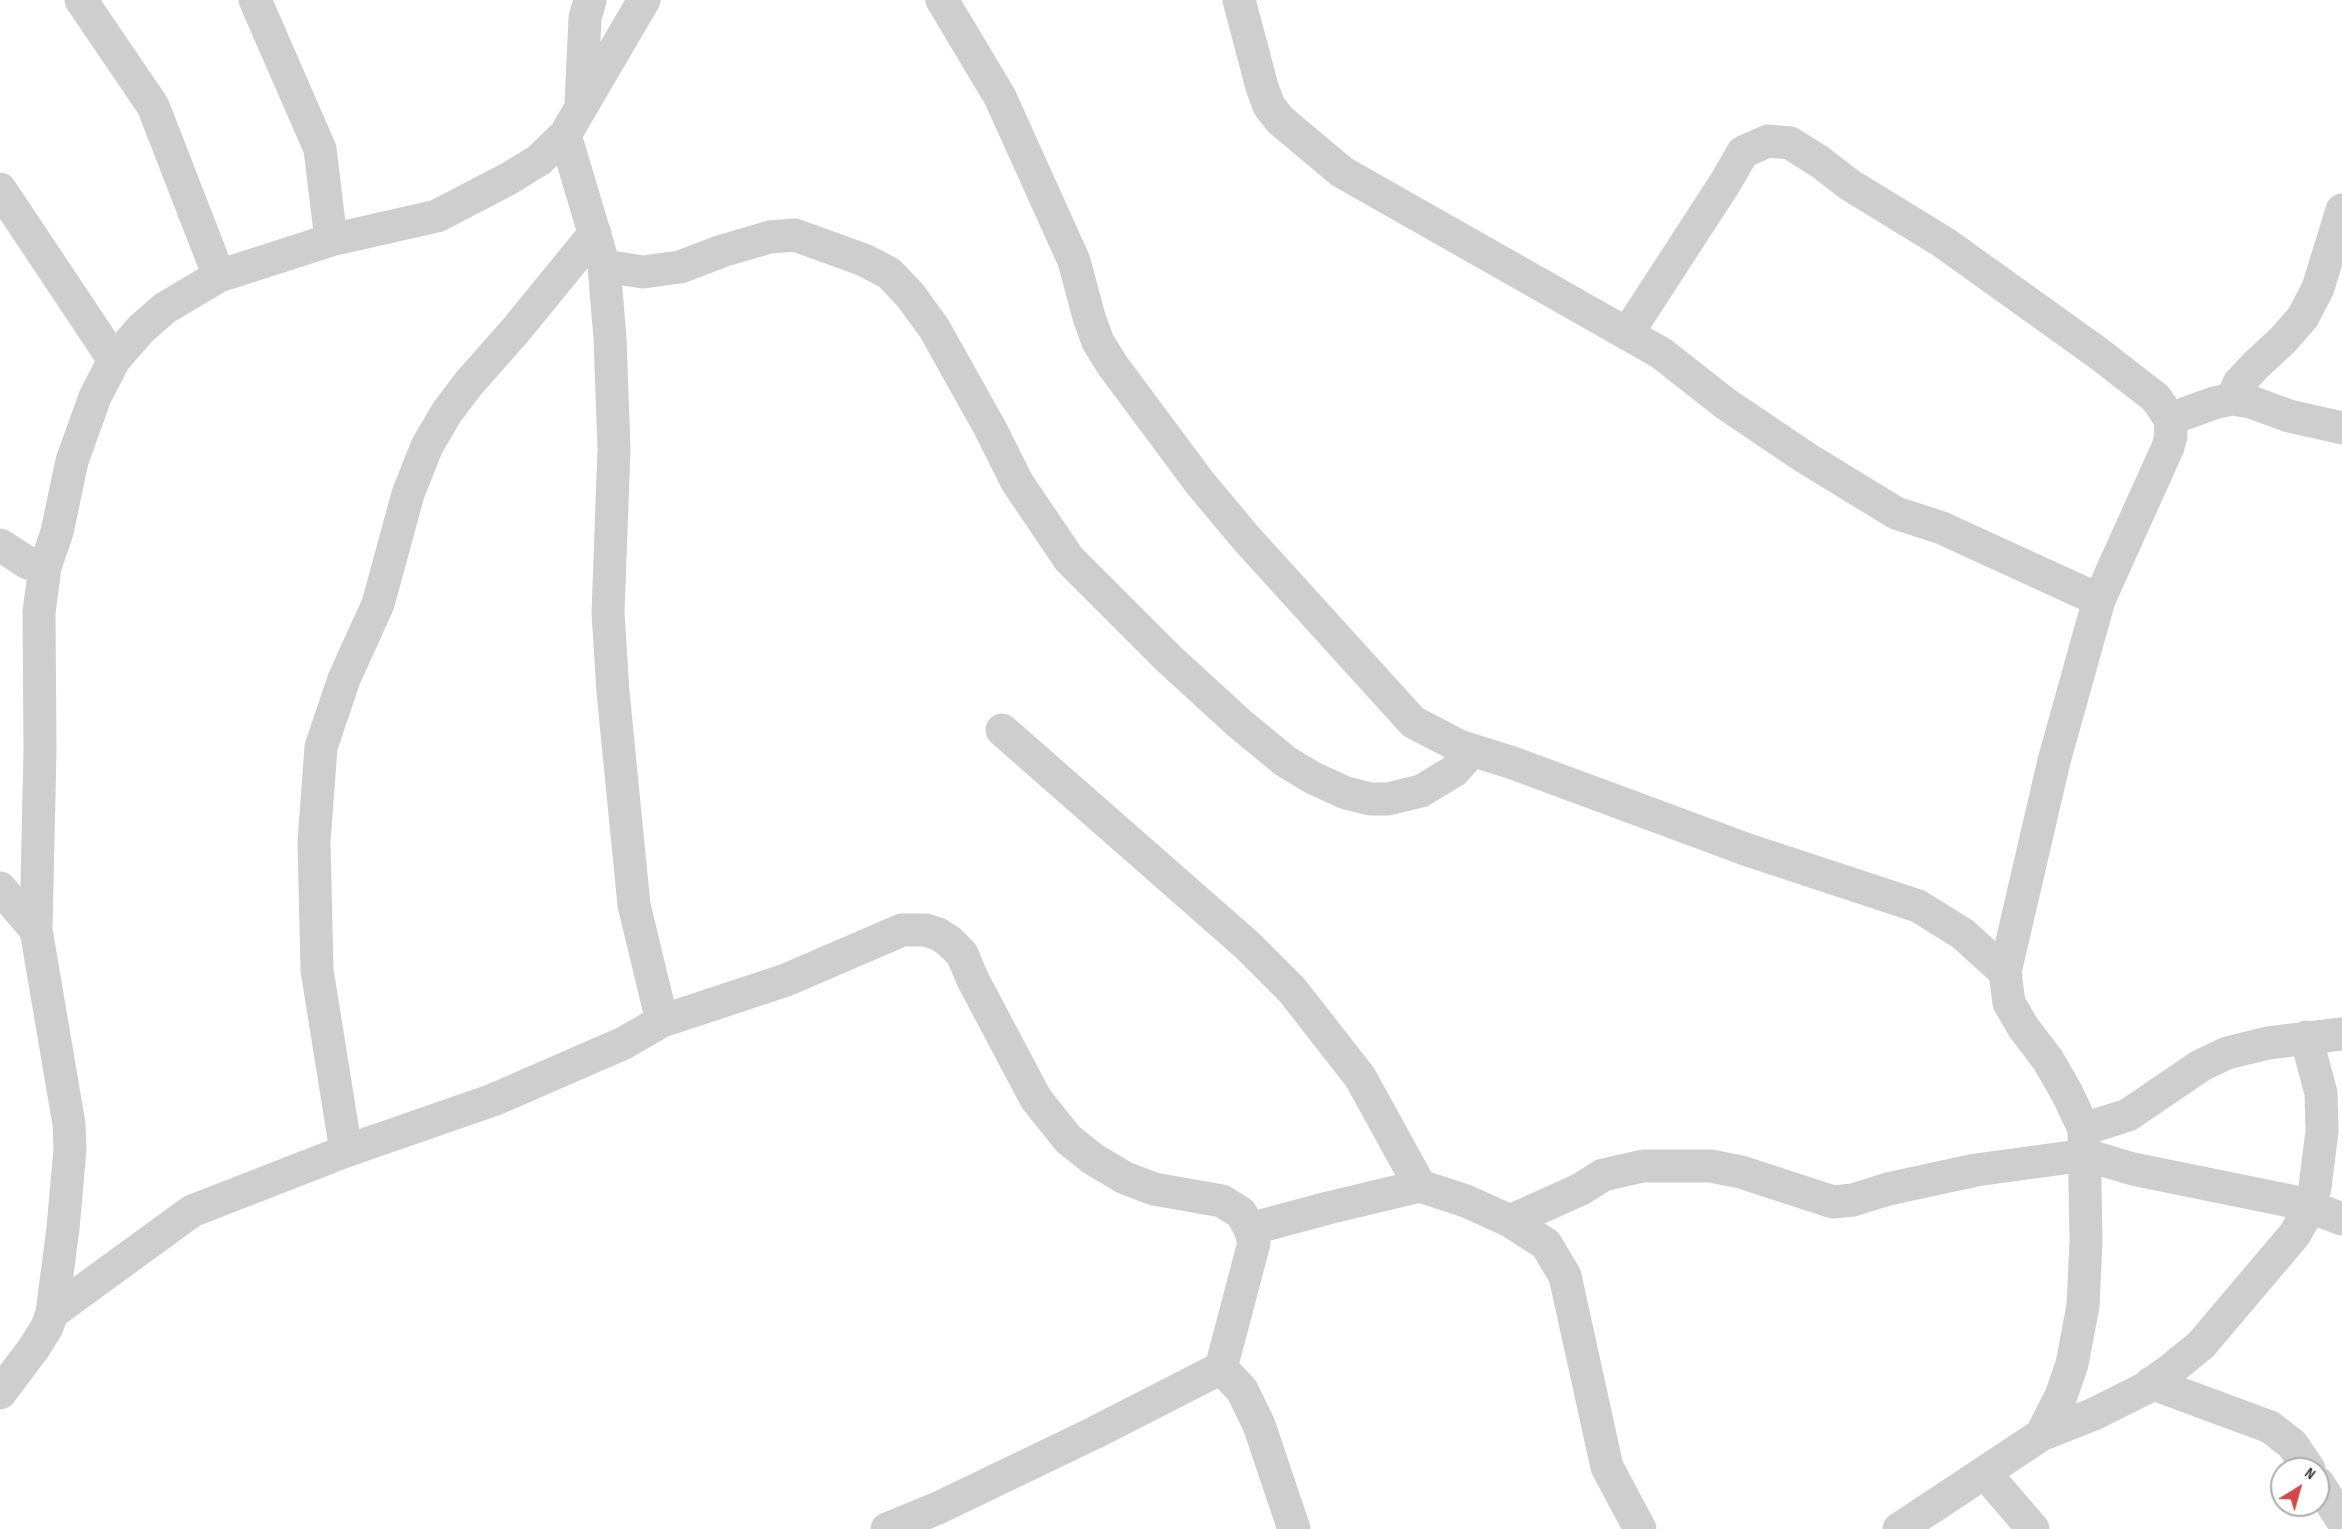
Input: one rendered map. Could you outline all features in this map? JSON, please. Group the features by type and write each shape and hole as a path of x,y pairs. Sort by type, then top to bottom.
{"lane":[{"path":"81,0 153,106 219,276"},
{"path":"255,0 320,149 331,240"},
{"path":"590,0 585,18 573,121 604,266 610,338 614,449 608,613 613,692 634,905 662,1021"},
{"path":"0,1393 34,1348 47,1327 52,1313 70,1149 64,1094 36,930 40,740 39,612 45,567 57,532 72,461 95,397 114,360 141,329 165,308 219,276 331,240 437,216 539,160 573,121 644,0"},
{"path":"942,0 1000,97 1074,261 1095,334 1113,366 1194,474 1246,538 1413,722 1431,733 1472,751 1513,763 1748,850 1918,906 1963,934 2005,972"},
{"path":"1239,0 1269,106 1293,132 1342,172 1661,353 1726,404 1806,458 1896,513 1942,528 2099,600"},
{"path":"1627,334 1743,152 1768,141 1790,143 1850,185 1943,243 2098,352 2156,398 2170,419 2171,436 2168,447 2099,600 2054,761 2005,972 2009,1003 2023,1027 2048,1060 2067,1093 2085,1142 2086,1241 2083,1306 2072,1364 2061,1396 2041,1435"},
{"path":"0,189 114,360"},
{"path":"2232,399 2245,377 2303,317 2318,288 2342,210"},
{"path":"346,1151 316,970 314,842 321,747 344,679 378,604 408,494 427,446 468,383 515,331 595,232"},
{"path":"604,266 643,272 680,267 722,251 770,237 795,236 864,260 889,273 910,295 934,327 1017,482 1069,560 1169,659 1240,724 1285,761 1313,778 1346,792 1370,799 1388,799 1421,791 1454,771 1472,751"},
{"path":"2170,419 2232,399 2251,402 2289,416 2342,428"},
{"path":"0,545 28,562 45,567"},
{"path":"1002,730 1247,945 1292,990 1360,1077 1420,1186"},
{"path":"0,888 36,930"},
{"path":"52,1313 192,1211 346,1151 493,1100 624,1043 662,1021 786,980 902,930 926,930 938,934 962,954 1036,1099 1068,1139 1093,1160 1125,1178 1154,1189 1222,1201 1241,1213 1250,1229 1254,1243 1221,1368 1094,1433 943,1519 887,1529"},
{"path":"1510,1221 1581,1189 1603,1175 1643,1166 1711,1166 1752,1175 1833,1202 1853,1200 1888,1189 1976,1170 2085,1142 2200,1066 2227,1053 2268,1043 2342,1034"},
{"path":"1899,1529 2041,1435 2094,1414 2151,1383 2201,1345 2295,1234 2310,1207 2315,1187 2322,1131 2322,1094 2306,1037"},
{"path":"2085,1142 2133,1169 2310,1207 2342,1219"},
{"path":"1250,1229 1420,1186 1466,1201 1510,1221 1546,1244 1565,1276 1607,1467 1640,1529"},
{"path":"1221,1368 1242,1390 1259,1425 1294,1529"},
{"path":"2151,1383 2270,1427 2292,1444 2301,1457"},
{"path":"1985,1473 2033,1529"},
{"path":"2330,1502 2342,1520"}]}
